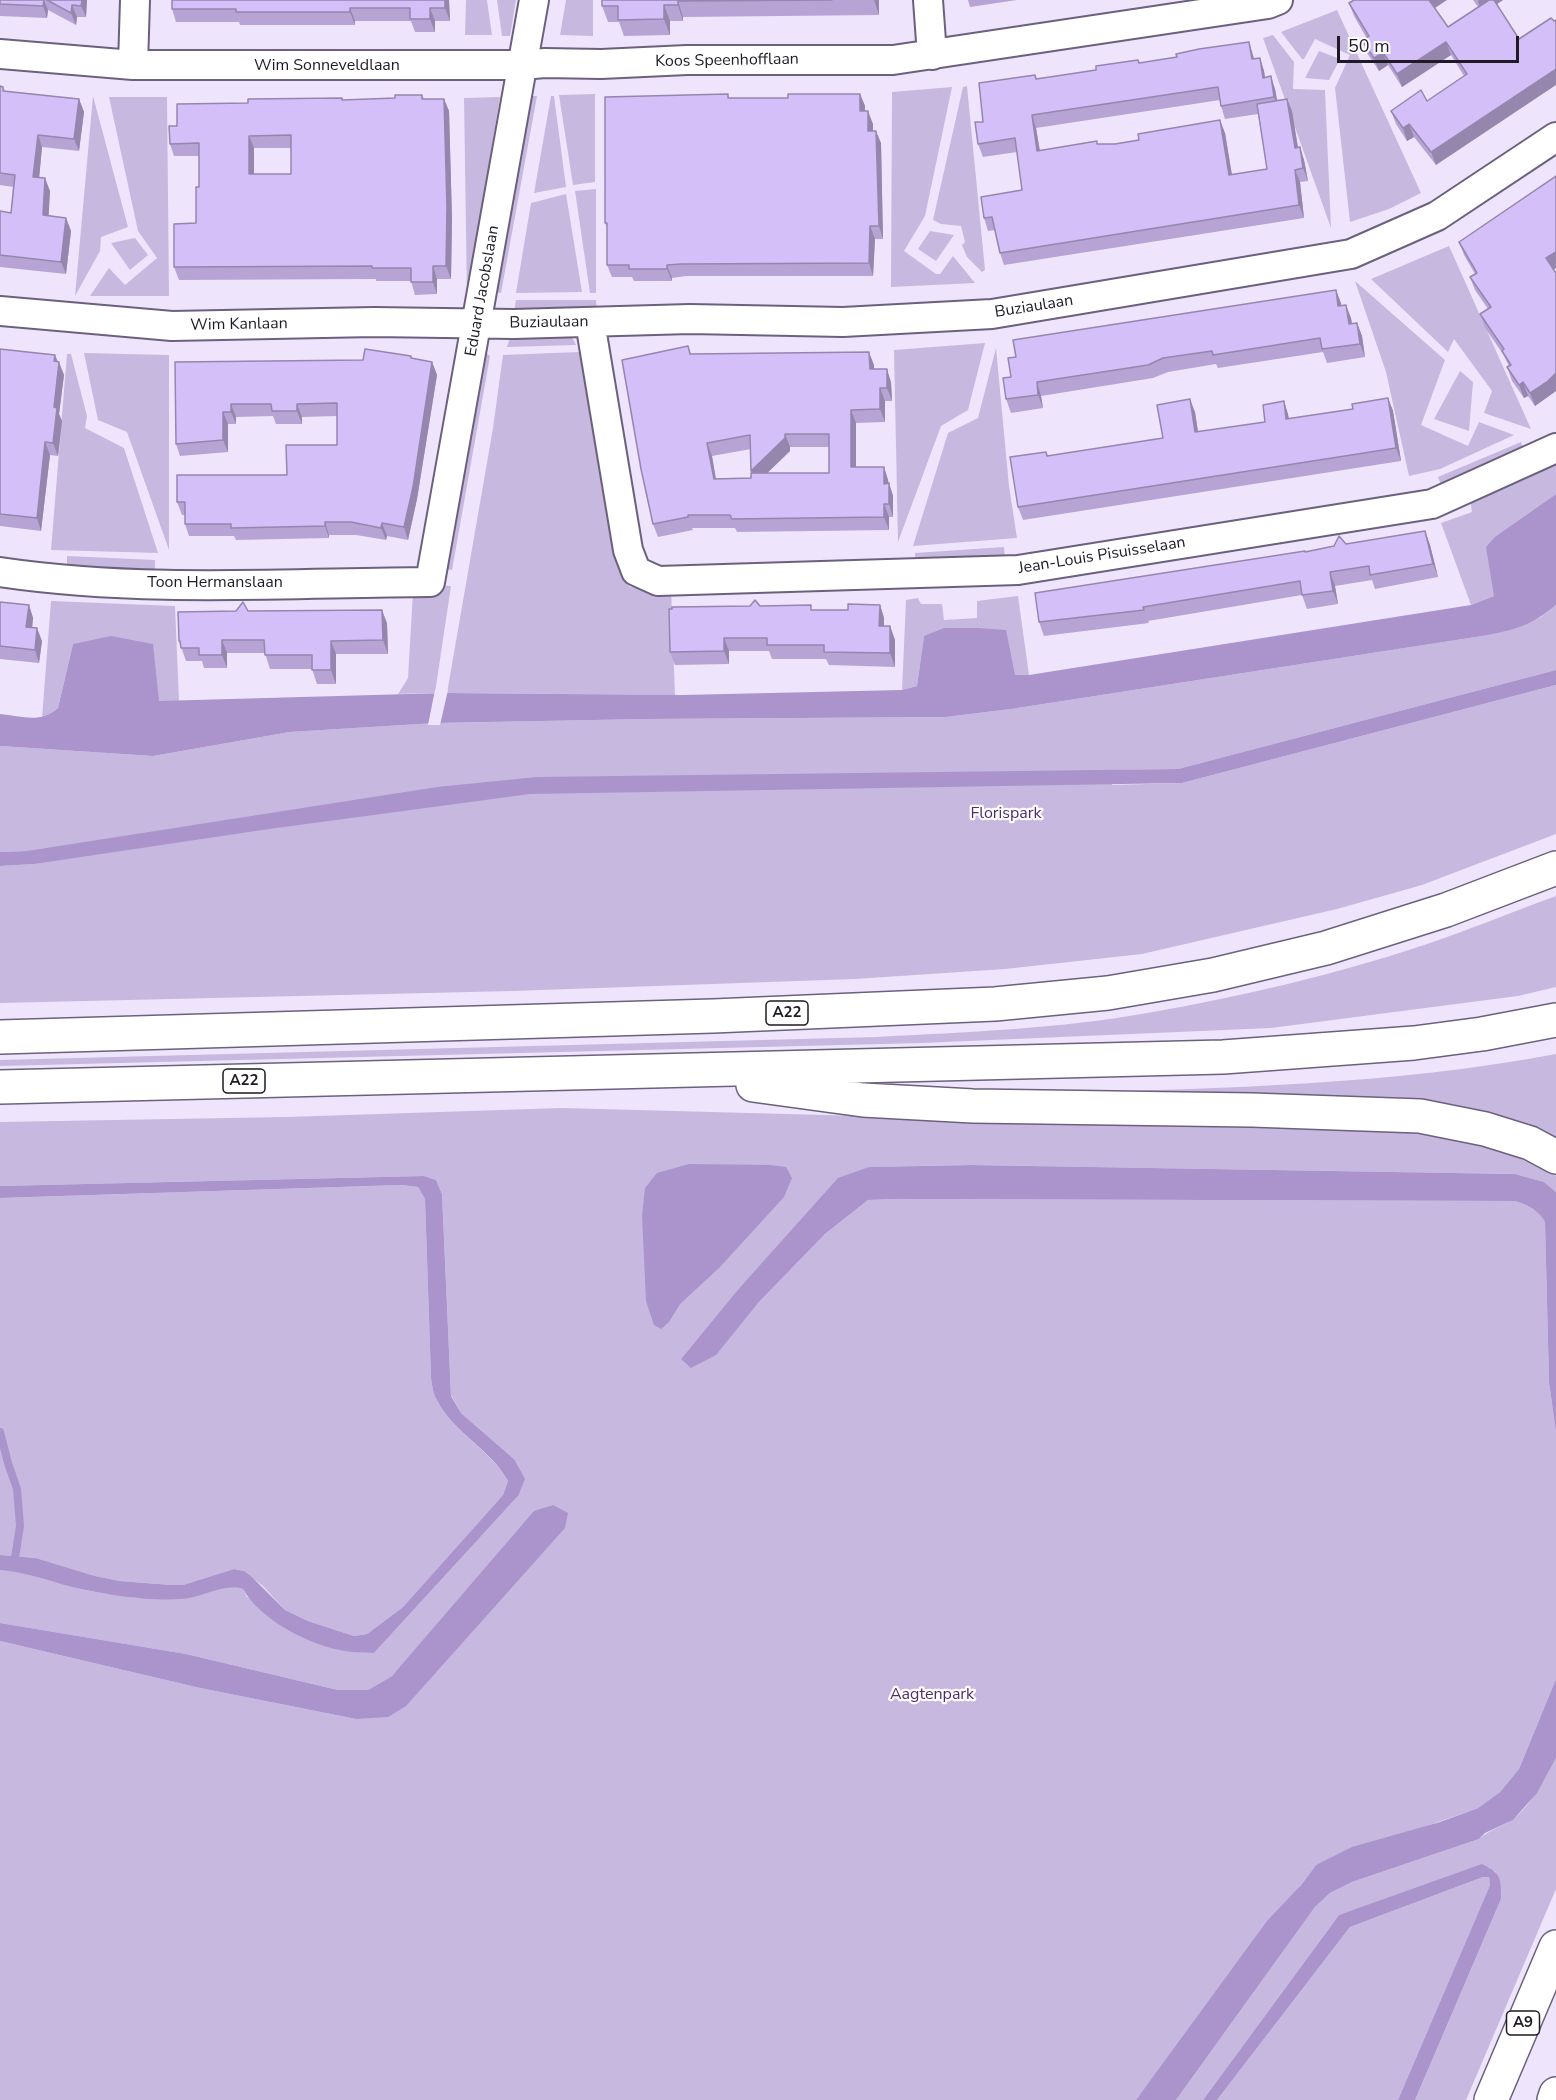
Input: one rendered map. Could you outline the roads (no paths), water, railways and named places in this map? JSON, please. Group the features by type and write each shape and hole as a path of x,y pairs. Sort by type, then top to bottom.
{"highway":[{"name":"A22","path":"0,1037 748,1015 994,1004 1108,993 1213,975 1326,948 1446,910 1556,868"},
{"name":"A22","path":"0,1087 639,1070 750,1070 1223,1056 1414,1043 1482,1034 1556,1020"},
{"name":"A22","path":"639,1070 864,1100 973,1106 1251,1110 1420,1116 1485,1129 1530,1143 1556,1157"},
{"name":"A9","path":"1491,2100 1556,1947"},
{"path":"1554,2100 1556,2094"}],"street":[{"path":"133,65 135,0"},
{"name":"Eduard Jacobslaan","path":"430,582 534,0"},
{"path":"928,0 932,55"},
{"name":"Koos Speenhofflaan","path":"522,65 687,60 892,60 1268,4 1278,0"},
{"name":"Wim Sonneveldlaan","path":"0,54 133,65 522,65"},
{"name":"Buziaulaan","path":"478,323 690,319 843,322 992,314 1351,254 1437,216 1556,137"},
{"name":"Wim Kanlaan","path":"0,311 172,326 374,322 478,323"},
{"name":"Jean-Louis Pisuisselaan","path":"590,322 628,550 636,572 658,581 1018,570 1432,504 1556,448"},
{"name":"Toon Hermanslaan","path":"0,572 55,580 174,585 430,582"}],"waterway":[{"path":"0,1432 17,1489 20,1526 15,1558"}],"park label":[{"name":"Florispark","path":"1006,814"},
{"name":"Aagtenpark","path":"932,1695"}]}
